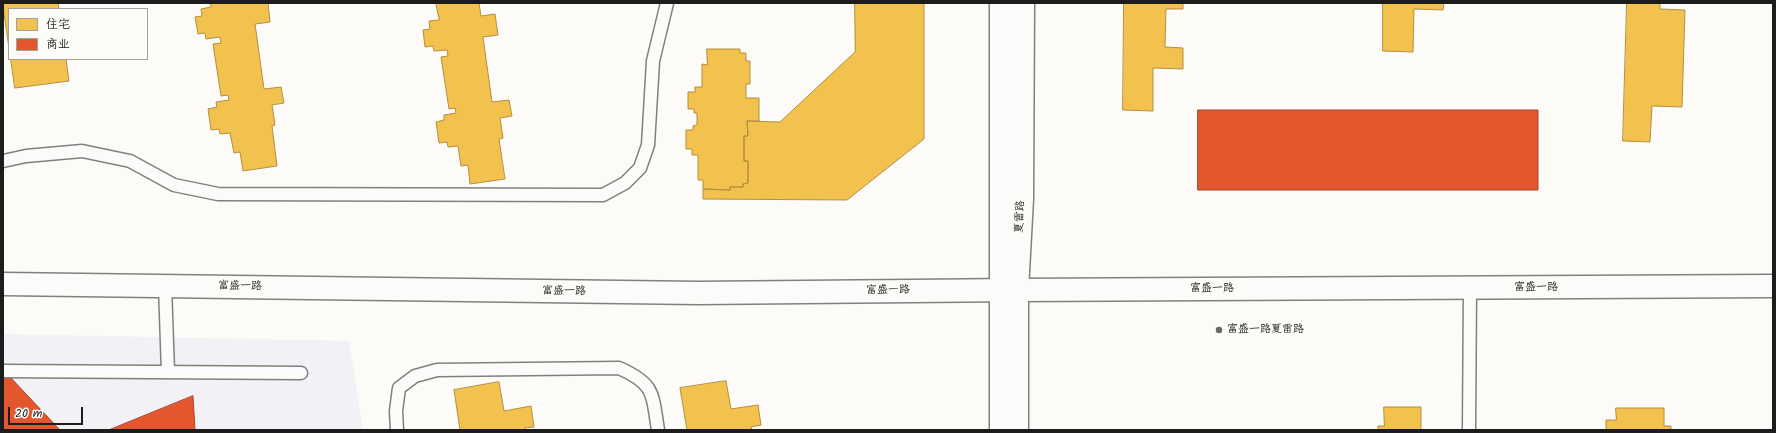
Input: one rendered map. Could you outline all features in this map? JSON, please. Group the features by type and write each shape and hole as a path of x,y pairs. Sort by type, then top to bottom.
{"street":[{"name":"夏雷路","path":"1001,3 1009,290 1017,430"},
{"name":"夏雷路","path":"1001,430 1009,290 1022,199 1023,3"},
{"name":"富盛一路","path":"3,284 698,294 1009,290 1773,286"}],"lane":[{"path":"3,161 26,156 82,152 130,162 174,184 218,194 603,195 625,183 640,168 648,145 653,61 667,3"},
{"path":"165,286 168,372"},
{"path":"1469,430 1470,288"},
{"path":"397,430 396,411 399,388 415,376 437,370 618,368 636,376 647,385 653,399 658,430"},
{"path":"3,371 301,373"}],"shaded area":[{"path":"3,334 349,341 363,430 3,430"}],"building: 住宅":[{"path":"3,3 58,3 59,8 8,8 8,40"},
{"path":"210,3 268,3 270,22 255,24 264,89 281,87 284,103 272,105 275,125 272,126 277,166 243,171 240,152 234,153 230,133 220,134 219,129 211,130 208,109 217,107 216,102 229,100 228,95 221,96 213,44 221,43 220,37 206,39 205,33 198,34 195,17 202,16 201,9 211,7"},
{"path":"436,3 479,3 481,16 495,14 498,35 483,37 492,102 509,100 512,116 500,118 503,138 499,139 505,179 470,184 468,165 461,166 458,146 448,147 447,142 439,143 436,122 444,120 444,115 456,113 455,108 449,109 441,57 448,56 447,50 434,51 433,46 425,47 423,30 430,29 429,21 439,20"},
{"path":"855,3 924,3 924,139 847,200 703,199 703,189 730,190 730,187 743,187 743,184 748,183 748,161 744,161 744,136 748,136 747,121 780,122 855,52"},
{"path":"1124,3 1183,3 1183,9 1166,9 1165,47 1183,48 1183,69 1153,68 1153,111 1123,110"},
{"path":"1383,3 1444,3 1443,10 1414,9 1413,52 1383,51"},
{"path":"1627,3 1660,3 1660,9 1685,10 1682,107 1652,106 1650,142 1623,141"},
{"path":"707,49 740,49 740,53 746,53 746,61 750,61 750,84 746,84 746,98 759,98 759,121 747,121 748,136 744,136 744,161 748,161 748,183 743,184 743,187 730,187 730,190 703,189 703,180 698,180 698,155 692,155 692,149 686,149 686,130 693,130 693,126 697,125 697,113 694,113 694,109 688,109 688,92 695,92 695,87 702,87 702,64 707,65"},
{"path":"11,60 66,60 69,81 15,88"},
{"path":"726,381 731,409 758,405 761,425 751,427 752,430 687,430 680,388"},
{"path":"499,382 504,411 531,406 534,427 525,428 525,430 460,430 454,390"},
{"path":"1384,407 1421,407 1421,430 1378,430 1378,426 1384,426"},
{"path":"1616,408 1664,408 1664,426 1671,426 1671,430 1606,430 1606,420 1616,420"}],"building: 商业":[{"path":"1198,110 1538,110 1538,190 1198,190"},
{"path":"10,377 60,430 3,430 3,380"},
{"path":"193,396 195,430 109,430"}],"place":[{"name":"富盛一路夏雷路","path":"1219,330"}]}
